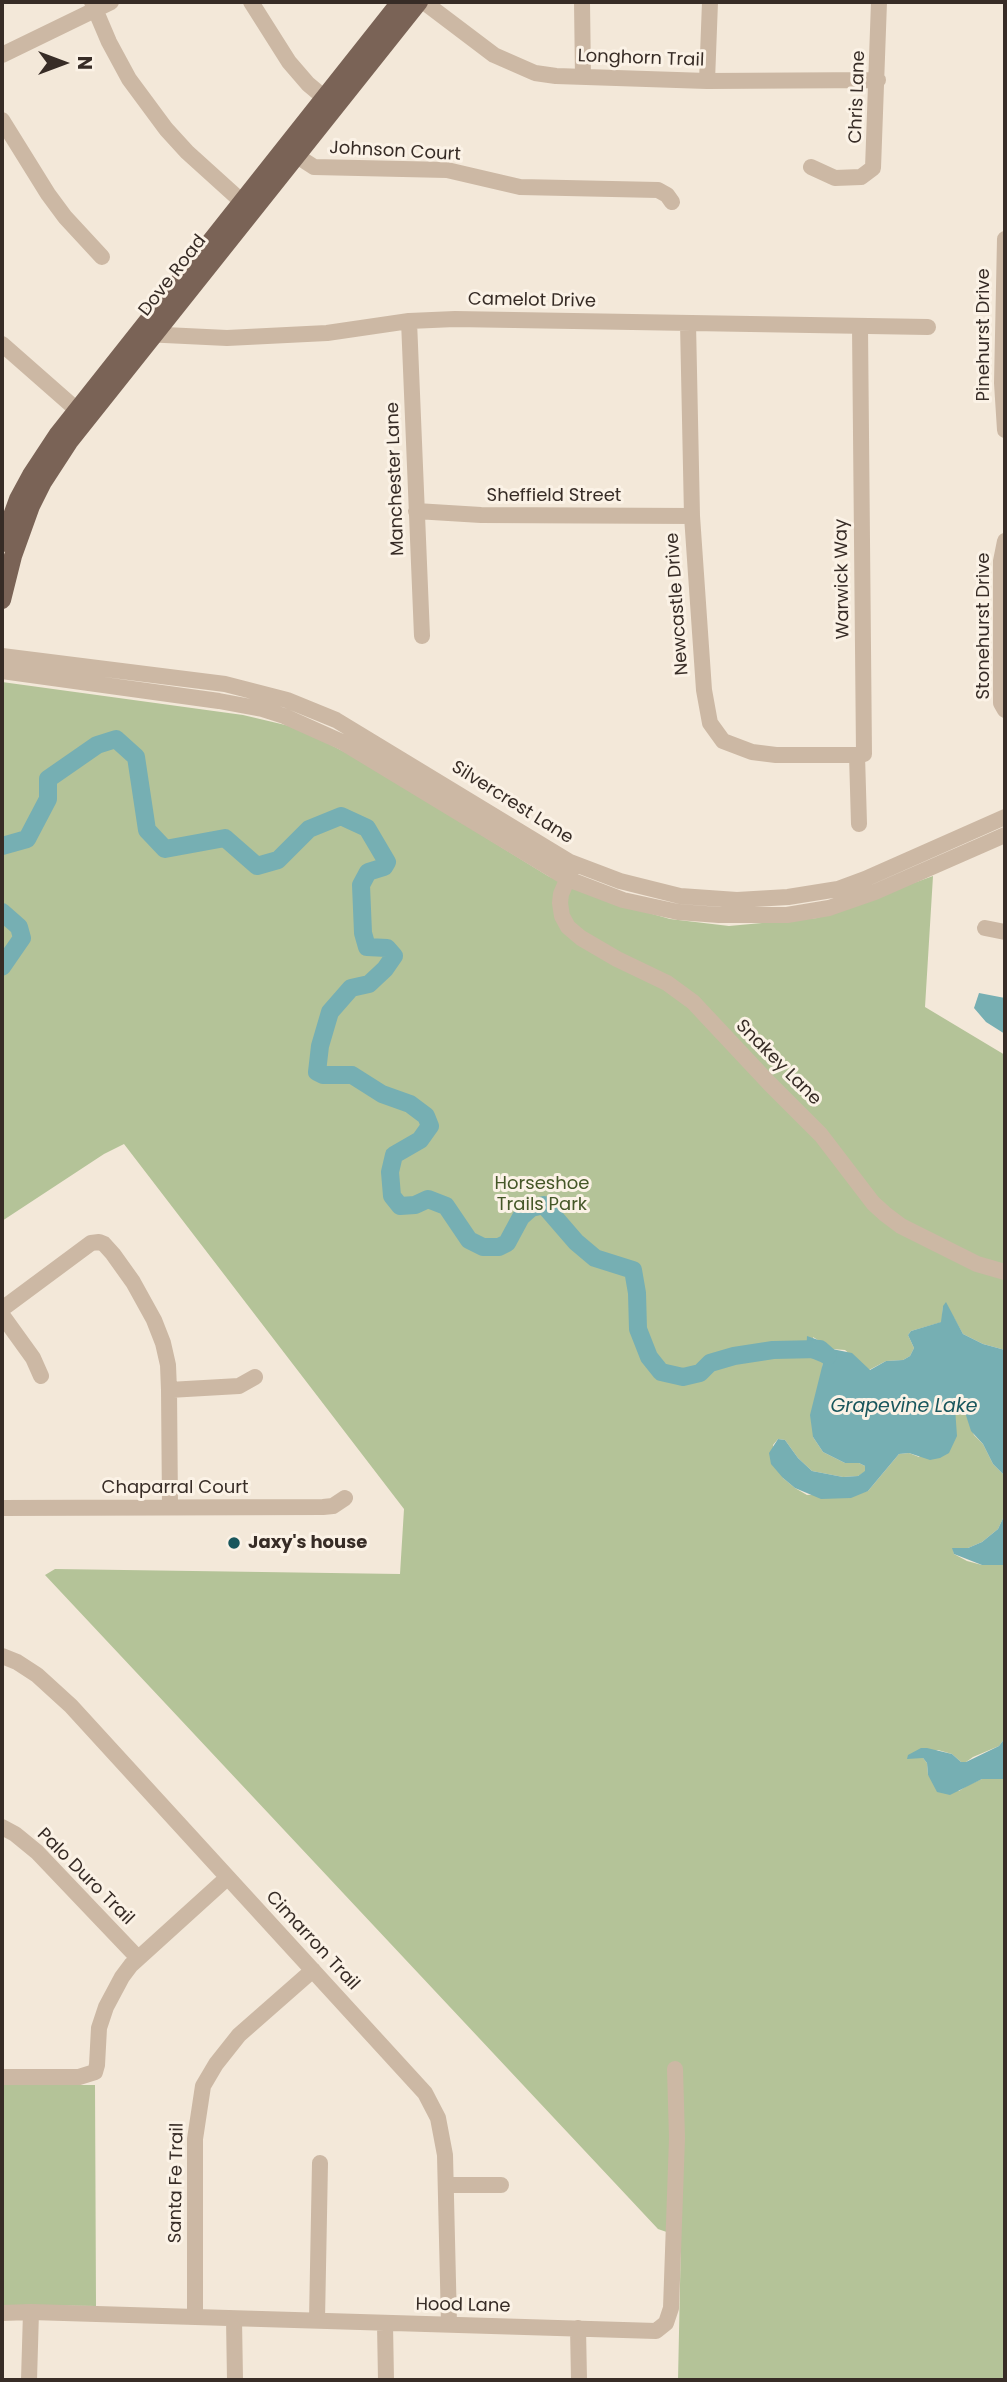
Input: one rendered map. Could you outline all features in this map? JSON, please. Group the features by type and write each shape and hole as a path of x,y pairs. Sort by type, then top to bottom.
{"main road":[{"name":"Dove Road","path":"330,102 400,2"},
{"name":"Dove Road","path":"2,543 30,475 82,415 330,102 419,2"},
{"name":"Dove Road","path":"2,600 13,556 31,506 82,415"}],"street":[{"path":"2,55 93,6 111,2"},
{"path":"251,2 289,62 308,84 330,102"},
{"name":"Longhorn Trail","path":"424,2 504,61 535,73 707,81 878,80"},
{"path":"582,2 583,77"},
{"path":"707,81 710,2"},
{"name":"Chris Lane","path":"811,167 835,178 861,177 873,168 879,2"},
{"path":"93,6 130,79 166,129 187,152 247,206"},
{"path":"2,120 48,194 102,257"},
{"name":"Johnson Court","path":"290,151 314,167 447,170 520,187 658,190 672,202"},
{"name":"Pinehurst Drive","path":"1005,239 1002,383 1005,430"},
{"name":"Camelot Drive","path":"145,334 227,338 314,334 409,321 455,319 928,327"},
{"name":"Manchester Lane","path":"409,321 422,636"},
{"name":"Newcastle Drive","path":"688,323 692,516 704,690 710,723 723,741 752,752 857,754"},
{"name":"Warwick Way","path":"859,824 857,754 864,754 860,327"},
{"path":"2,344 82,415"},
{"name":"Sheffield Street","path":"416,511 481,515 692,516"},
{"name":"Stonehurst Drive","path":"1005,541 1001,561 1000,704 1005,710"},
{"name":"Silvercrest Lane","path":"2,656 225,684 287,700 336,720 571,871 680,896 737,900 788,897 838,889 1005,817"},
{"name":"Silvercrest Lane","path":"2,671 219,701 284,716 342,742 623,900 678,912 787,915 829,908 875,892 1005,835"},
{"name":"Snakey Lane","path":"571,871 560,903 562,916 568,927 581,938 617,959 667,983 693,1002 821,1135 873,1203 885,1214 901,1226 977,1264 1005,1272"},
{"path":"985,928 1005,932"},
{"path":"2,1309 91,1243 104,1244 133,1282 163,1343 168,1365 170,1507"},
{"path":"2,1315 33,1358 41,1376"},
{"path":"169,1390 239,1386 255,1377"},
{"name":"Chaparral Court","path":"2,1508 323,1507 333,1506 345,1498"},
{"name":"Cimarron Trail","path":"2,1656 17,1662 53,1689 431,2102 438,2118 445,2155 449,2324"},
{"name":"Palo Duro Trail","path":"2,1827 37,1852 138,1958"},
{"path":"2,2077 79,2077 94,2071 97,2065 97,2039 106,2007 122,1977 138,1958 228,1878"},
{"name":"Santa Fe Trail","path":"195,2316 195,2139 203,2086 239,2035 313,1970"},
{"name":"Hood Lane","path":"2,2313 195,2316 656,2331 666,2323 671,2308 677,2138 675,2069"},
{"path":"317,2320 320,2163"},
{"path":"446,2185 501,2185"},
{"path":"29,2380 31,2312"},
{"path":"234,2319 235,2380"},
{"path":"385,2324 386,2380"},
{"path":"578,2328 579,2380"}],"green space":[{"name":"Horseshoe Trails Park","path":"2,682 243,715 298,728 360,760 548,876 600,899 670,919 729,926 817,918 933,876 925,1007 1005,1055 1005,1350 983,1344 963,1334 943,1306 942,1322 911,1331 908,1335 914,1348 910,1356 903,1360 886,1361 869,1370 845,1350 832,1349 813,1337 818,1359 823,1363 813,1437 823,1452 845,1463 859,1463 865,1466 865,1472 858,1476 843,1477 812,1471 785,1440 778,1439 773,1445 783,1478 807,1495 868,1491 899,1454 909,1453 919,1457 955,1416 955,1407 958,1405 963,1406 974,1435 983,1444 993,1464 1005,1476 1005,1514 998,1529 982,1542 968,1548 953,1548 954,1554 967,1561 982,1565 1005,1565 1005,1738 999,1746 966,1762 938,1750 917,1758 923,1758 927,1763 928,1775 959,1791 982,1779 1005,1779 1005,2380 678,2380 681,2237 658,2229 45,1575 55,1569 400,1574 404,1509 124,1144 104,1154 2,1221"},
{"path":"2,2085 95,2085 96,2306 2,2305"}],"water":[{"path":"979,993 1005,998 1005,1034 986,1022 974,1008"},
{"name":"Grapevine Lake","path":"946,1302 963,1334 983,1344 1005,1350 1005,1476 993,1464 983,1444 971,1431 963,1406 959,1405 955,1408 957,1436 949,1453 930,1460 909,1453 899,1454 868,1491 851,1498 821,1499 795,1488 783,1478 771,1464 769,1453 778,1439 785,1440 812,1471 843,1477 858,1476 865,1471 865,1466 859,1463 845,1463 823,1452 813,1437 810,1415 823,1363 806,1356 807,1336 824,1342 832,1349 852,1353 870,1370 886,1361 903,1360 910,1356 914,1348 908,1335 911,1331 941,1322"},
{"path":"1005,1514 1005,1565 982,1565 954,1554 952,1548 968,1548 982,1542 998,1529"},
{"path":"1005,1738 1005,1779 982,1779 950,1795 937,1792 923,1758 907,1759 908,1755 927,1748 952,1754 961,1762 966,1762 999,1746"}],"waterway":[{"path":"2,846 27,839 48,799 48,779 97,745 116,739 136,757 147,830 165,849 225,838 257,866 278,860 309,829 341,816 367,828 387,862 384,867 368,872 361,885 363,933 367,947 387,948 394,956 369,984 351,988 330,1012 320,1046 317,1072 323,1075 352,1075 382,1094 410,1104 426,1116 430,1126 420,1140 394,1155 390,1172 392,1196 400,1206 415,1205 428,1199 446,1206 469,1240 483,1247 499,1247 507,1243 521,1217 531,1208 544,1205 576,1242 595,1258 633,1270 638,1329 649,1357 661,1372 683,1377 700,1373 710,1363 773,1350 820,1349 828,1356"},
{"path":"2,912 19,927 22,938 2,967"}],"place":[{"name":"Jaxy's house","path":"234,1543"}]}
